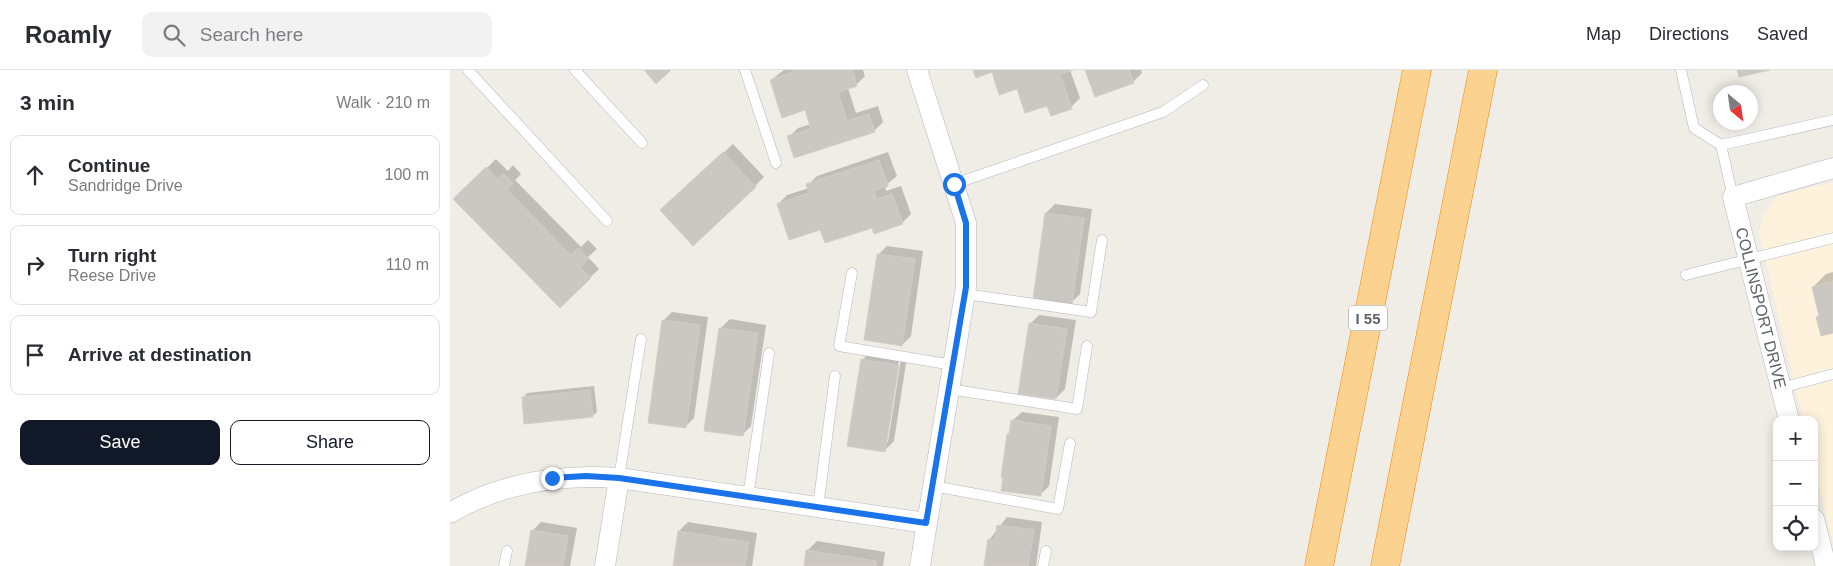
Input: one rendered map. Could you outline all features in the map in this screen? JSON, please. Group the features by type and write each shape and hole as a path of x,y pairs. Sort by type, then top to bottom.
{"highway":[{"name":"I 55","path":"1319,566 1417,70"},
{"path":"1385,566 1483,70"}],"street":[{"path":"917,70 966,223 965,294 920,566"},
{"path":"1733,197 1833,168"},
{"name":"COLLINSPORT DRIVE","path":"1733,197 1788,416"},
{"path":"450,514 487,495 527,483 552,478 586,476 619,478 926,523"},
{"path":"605,566 619,478"},
{"path":"1818,532 1828,563"}],"lane":[{"path":"468,70 607,221"},
{"path":"575,70 642,143"},
{"path":"745,70 776,163"},
{"path":"1681,70 1694,128 1721,146 1733,197"},
{"path":"954,184 1164,112 1202,85"},
{"path":"1721,146 1833,120"},
{"path":"1686,275 1833,238"},
{"path":"965,294 1091,312 1102,240"},
{"path":"852,273 839,346 953,365"},
{"path":"619,478 641,339"},
{"path":"949,389 1077,409 1087,346"},
{"path":"748,497 769,353"},
{"path":"1781,388 1833,374"},
{"path":"818,507 835,376"},
{"path":"932,486 1058,509 1070,443"},
{"path":"1043,566 1046,551"},
{"path":"504,566 507,552"}],"shaded area":[{"path":"1833,182 1833,544 1818,482 1818,416 1802,416 1759,233 1764,213 1777,196"}],"building":[{"path":"644,70 671,70 656,84"},
{"path":"792,70 852,70 857,86 838,92 847,121 869,114 875,132 794,158 787,136 811,129 805,110 782,118 770,80 793,72"},
{"path":"973,70 1073,70 1060,74 1072,109 1051,116 1047,106 1025,113 1017,89 999,95 992,72 976,78"},
{"path":"1085,70 1129,70 1134,83 1095,97"},
{"path":"1737,70 1770,70 1739,77"},
{"path":"723,152 756,187 693,246 660,210"},
{"path":"879,160 888,186 874,191 877,199 892,194 903,224 874,234 872,228 825,243 820,230 789,240 777,204 809,193 806,184"},
{"path":"486,167 498,179 503,173 513,183 507,190 571,255 578,248 589,259 580,267 591,278 560,308 453,199"},
{"path":"1045,213 1084,218 1072,304 1033,299"},
{"path":"877,254 915,259 902,346 864,340"},
{"path":"1833,281 1833,333 1821,336 1816,317 1819,316 1812,287"},
{"path":"662,320 700,325 686,428 648,423"},
{"path":"1029,323 1067,329 1056,399 1018,394"},
{"path":"719,328 758,333 743,436 704,431"},
{"path":"861,359 899,365 885,452 847,446"},
{"path":"590,390 593,417 524,424 522,397"},
{"path":"1011,420 1051,426 1041,496 1001,491 1007,434 1009,434"},
{"path":"997,525 1034,530 1028,566 984,566 988,539 995,540"},
{"path":"531,530 568,536 563,566 525,566"},
{"path":"678,531 749,542 745,566 673,566"},
{"path":"806,550 876,561 876,566 804,566"}],"route":[{"path":"552,478 586,476 619,478 926,523 966,287 966,223 954,184"}]}
